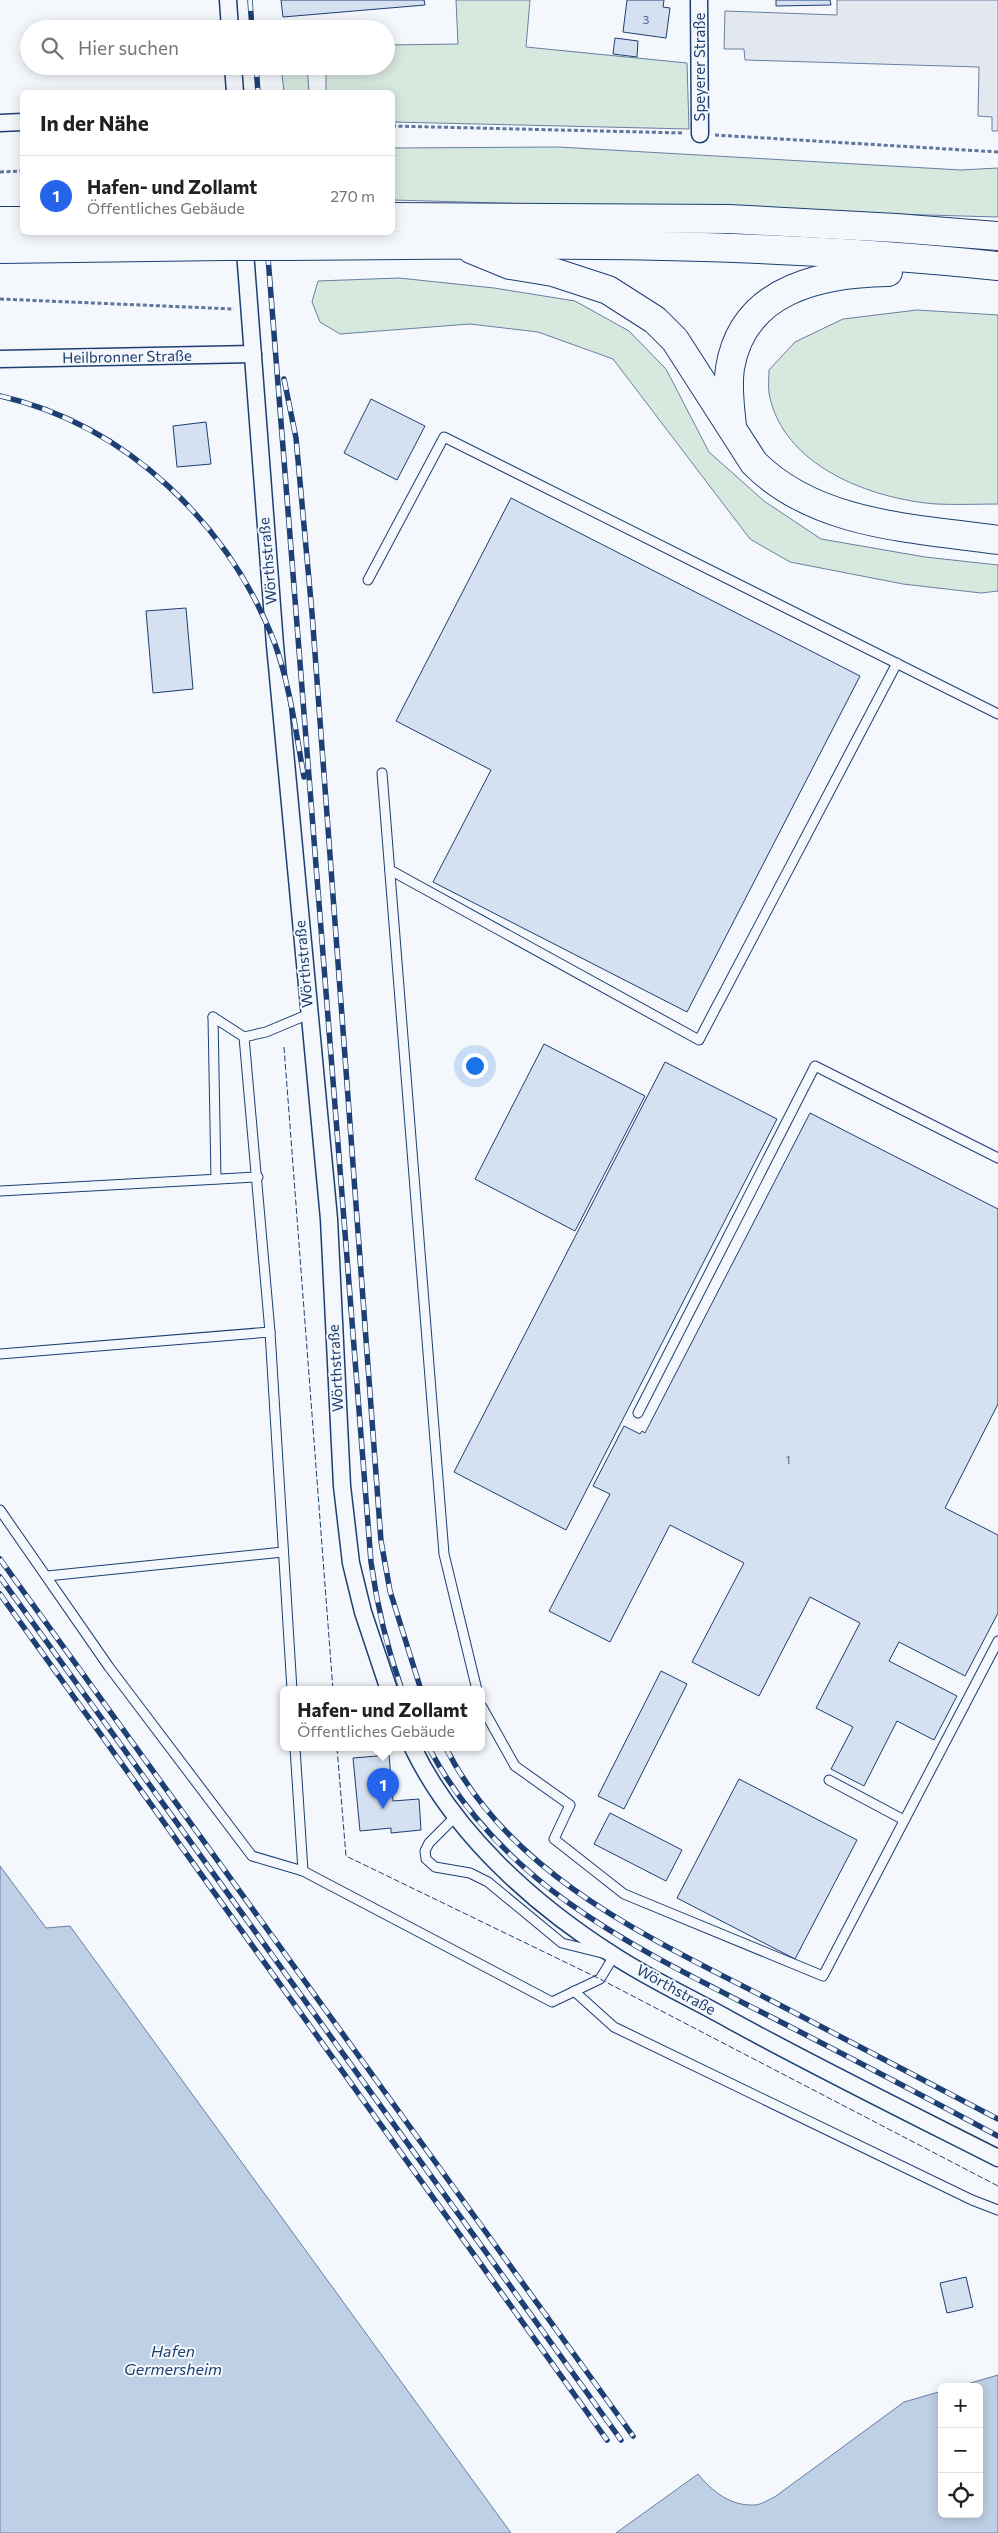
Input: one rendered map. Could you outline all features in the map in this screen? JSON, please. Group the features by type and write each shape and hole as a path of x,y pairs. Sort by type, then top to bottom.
{"highway":[{"path":"395,217 729,219 896,228 998,236"},
{"path":"0,221 20,221"},
{"path":"458,244 510,265 553,272 608,290 627,300 656,320 676,340 742,446 766,474 794,494 814,504 873,521 998,540"},
{"path":"4,249 458,244 687,246 947,260 998,266"},
{"path":"732,430 728,384 730,367 744,331 766,305 802,283 826,277 855,272 894,272 947,260"}],"street":[{"path":"228,0 229,20"},
{"name":"Speyerer Straße","path":"700,0 700,134"},
{"path":"234,75 235,90"},
{"path":"0,123 20,122"},
{"name":"Wörthstraße","path":"244,235 248,309 276,654 308,1014 329,1219 343,1496 352,1563 363,1612 388,1686"},
{"name":"Heilbronner Straße","path":"0,359 253,354"},
{"name":"Wörthstraße","path":"414,1751 422,1766 456,1818 495,1860 568,1924 614,1956 785,2050 998,2158"}],"lane":[{"path":"368,580 444,437 998,714"},
{"path":"390,870 699,1040 897,663"},
{"path":"382,772 444,1554 477,1686"},
{"path":"216,1179 213,1017 244,1037 266,1032 308,1014"},
{"path":"244,1037 258,1177 270,1332 292,1686"},
{"path":"638,1413 816,1066 998,1158"},
{"path":"0,1191 258,1177"},
{"path":"0,1354 270,1332"},
{"path":"0,1510 110,1667 252,1856 303,1871 552,2002 600,1978 614,1956 562,1943 488,1882 470,1873 434,1867 426,1859 425,1851 428,1843 456,1818"},
{"path":"47,1576 283,1552"},
{"path":"485,1712 516,1766 570,1804 554,1838 624,1894 823,1976 998,1641"},
{"path":"295,1751 303,1871"},
{"path":"829,1780 904,1820"},
{"path":"574,1991 614,2027 972,2200 998,2210"}],"path":[{"path":"395,126 700,134 998,152"},
{"path":"0,172 20,171"},
{"path":"0,299 248,309"}],"shaded area":[{"path":"456,0 530,0 526,47 687,63 689,129 395,122 395,90 326,90 326,75 395,75 395,45 458,44"},
{"path":"837,0 998,0 998,131 992,131 992,117 978,116 979,67 745,60 744,49 724,49 725,11 837,15"},
{"path":"282,75 308,75 309,90 284,90"},
{"path":"558,147 961,170 998,168 998,217 395,200 395,148"},
{"path":"399,278 494,288 575,301 629,331 666,369 709,452 764,501 821,539 925,557 998,565 998,591 981,593 903,584 790,562 750,539 613,359 538,332 470,324 340,334 320,322 312,302 318,281"},
{"path":"917,310 998,315 998,504 936,504 911,501 884,495 858,486 833,474 810,459 791,440 777,419 769,393 769,370 795,342 843,319"}],"water":[{"name":"Hafen Germersheim","path":"0,1866 46,1928 70,1926 511,2533 0,2533"},
{"path":"998,2375 998,2533 616,2533 698,2474 716,2492 729,2500 745,2505 762,2503 776,2496 904,2402 938,2392 938,2518 983,2518 983,2383 971,2383"}],"building":[{"path":"281,0 424,0 425,5 283,17"},
{"path":"627,0 664,0 663,7 670,8 666,38 623,32"},
{"path":"776,0 830,0 831,5 776,6"},
{"path":"615,38 638,41 637,57 613,54"},
{"path":"371,399 425,426 397,480 344,453"},
{"path":"206,422 211,464 177,467 173,426"},
{"path":"511,498 860,676 687,1012 433,882 491,770 396,721"},
{"path":"186,608 193,689 153,693 146,611"},
{"path":"544,1044 645,1096 575,1231 475,1179"},
{"path":"665,1062 777,1119 566,1530 454,1472"},
{"path":"810,1113 998,1209 998,1404 945,1508 998,1535 998,1613 965,1676 899,1642 889,1661 957,1696 934,1740 897,1721 864,1786 831,1769 853,1727 816,1708 860,1623 810,1597 759,1696 692,1662 744,1563 670,1525 610,1642 549,1611 610,1494 593,1486 624,1426 640,1434 642,1431 645,1433"},
{"path":"661,1671 687,1684 624,1809 598,1796"},
{"path":"389,1755 393,1801 419,1799 421,1830 391,1833 391,1828 360,1831 353,1758"},
{"path":"739,1779 857,1840 795,1959 677,1898"},
{"path":"610,1813 682,1850 666,1881 594,1844"},
{"path":"966,2277 973,2307 947,2313 940,2283"}],"railway":[{"path":"250,0 251,20"},
{"path":"257,75 258,90"},
{"path":"266,235 371,1562 383,1627 401,1686"},
{"path":"284,379 296,438 312,613 381,1541 390,1591 420,1686"},
{"path":"0,396 46,410 90,430 131,456 168,486 201,520 230,559 255,600 275,644 289,693 304,777"},
{"path":"0,1559 633,2436"},
{"path":"0,1577 621,2440"},
{"path":"0,1594 607,2440"},
{"path":"431,1751 460,1798 496,1841 536,1878 580,1911 627,1941 676,1968 998,2136"},
{"path":"448,1751 474,1793 508,1833 546,1868 589,1900 680,1954 998,2119"}],"fence":[{"path":"284,1047 333,1686"},
{"path":"337,1751 346,1856 600,1979 998,2186"}],"place":[{"name":"Hafen- und Zollamt","path":"383,1809"}]}
